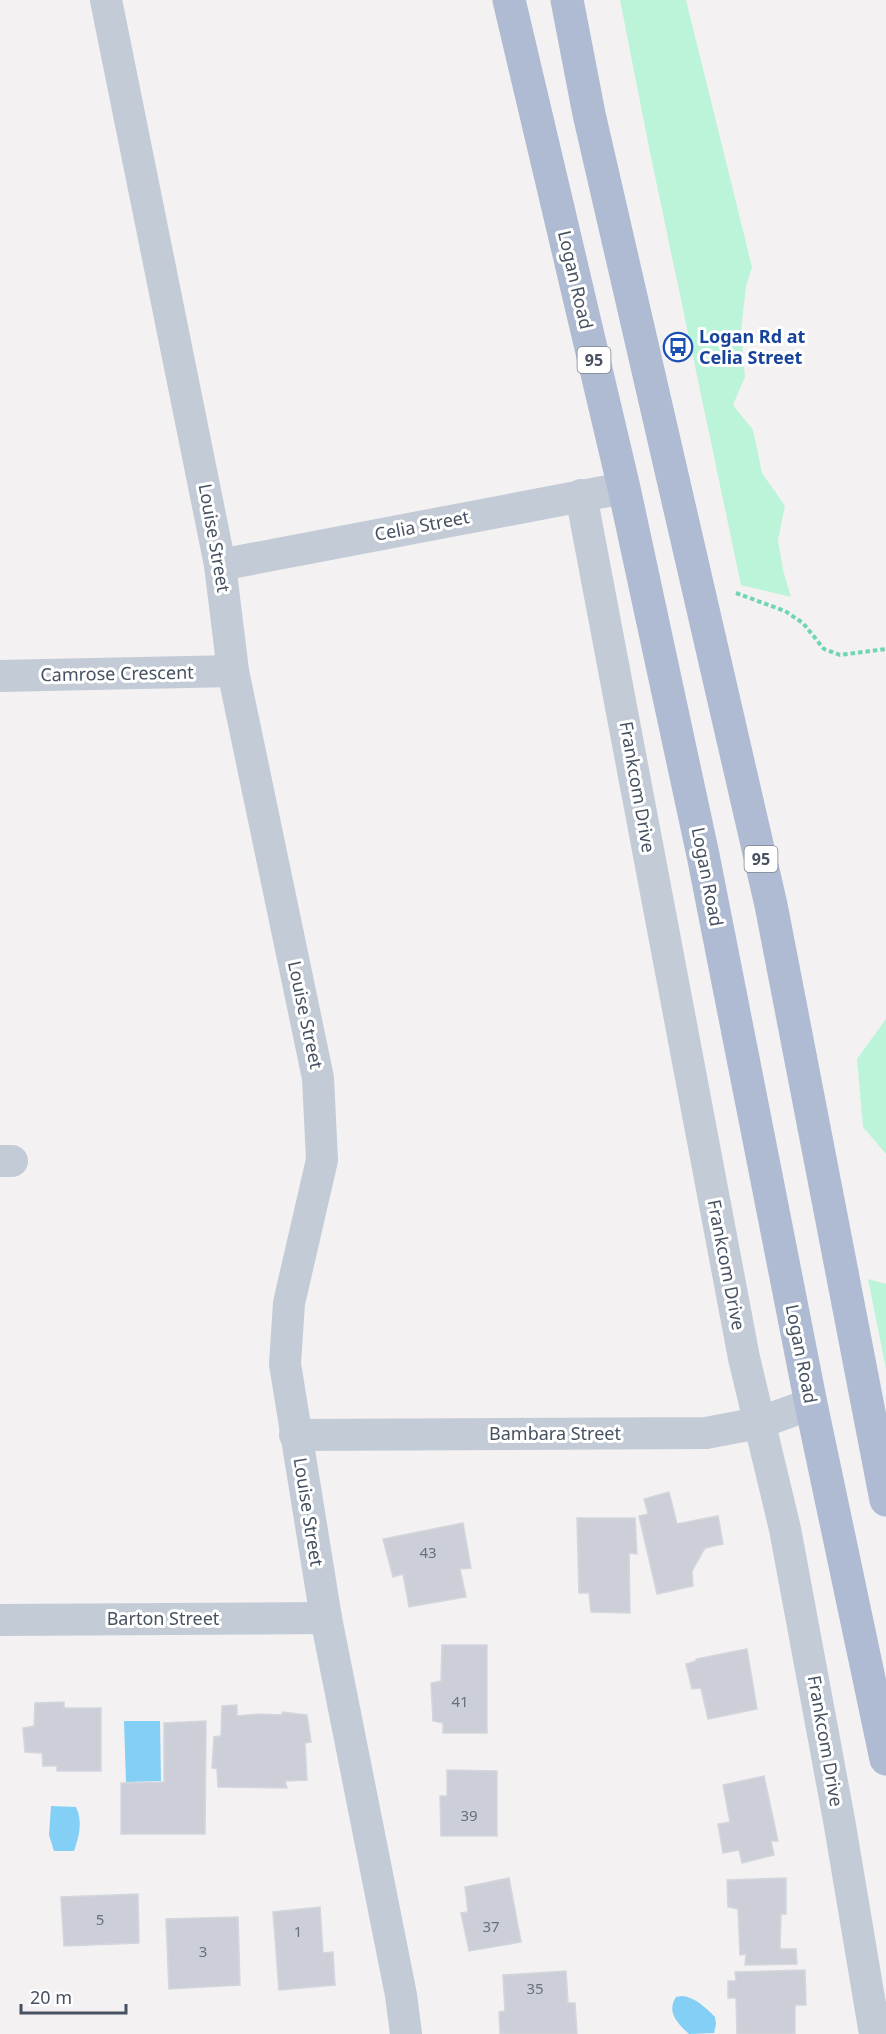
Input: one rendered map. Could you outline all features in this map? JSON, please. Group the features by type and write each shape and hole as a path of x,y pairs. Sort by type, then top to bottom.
{"main road":[{"name":"Logan Road","path":"509,0 624,488 705,866 811,1404 886,1758"},
{"name":"95","path":"567,0 592,125 771,905 886,1500"}],"street":[{"name":"Louise Street","path":"106,0 220,565 234,671 318,1078 322,1160 289,1303 285,1364 326,1618 401,1995 406,2034"},
{"name":"Celia Street","path":"220,565 624,488"},
{"name":"Frankcom Drive","path":"581,495 744,1358 785,1529 814,1679 875,2034"},
{"name":"Camrose Crescent","path":"0,676 234,671"},
{"name":"Bambara Street","path":"295,1435 706,1433 759,1423 811,1404"},
{"name":"Barton Street","path":"0,1620 326,1618"}],"path":[{"path":"736,593 785,611 803,623 824,649 840,654 886,649"}],"green space":[{"path":"620,0 686,0 752,267 746,286 741,331 745,377 733,405 753,430 762,473 785,506 778,540 791,597 741,585"},
{"path":"886,1019 886,1154 863,1127 857,1059"},
{"path":"868,1279 886,1284 886,1369"}],"water":[{"path":"124,1721 160,1721 161,1781 126,1782"},
{"path":"51,1806 76,1807 80,1824 74,1851 54,1851 49,1835"},
{"path":"682,1996 696,2001 715,2017 714,2033 689,2034 681,2026 672,2008 676,1997"}],"building":[{"path":"669,1492 677,1524 718,1516 723,1544 705,1548 692,1571 693,1586 657,1594 639,1516 648,1514 644,1499"},
{"path":"577,1518 635,1518 637,1554 629,1553 630,1613 591,1612 589,1593 579,1593"},
{"path":"463,1523 471,1568 460,1569 466,1597 409,1607 403,1574 393,1577 383,1539"},
{"path":"442,1645 487,1645 487,1733 443,1733 443,1723 433,1721 431,1683 441,1681"},
{"path":"747,1649 757,1709 708,1719 701,1688 692,1689 686,1664 696,1659"},
{"path":"64,1702 64,1708 101,1708 101,1771 57,1771 57,1766 43,1766 42,1753 25,1752 23,1728 34,1726 35,1703"},
{"path":"237,1705 237,1716 282,1715 282,1712 307,1715 311,1742 305,1743 307,1780 285,1781 287,1788 218,1787 217,1769 212,1768 214,1737 221,1736 222,1706"},
{"path":"206,1721 205,1834 121,1834 121,1783 164,1782 164,1723"},
{"path":"447,1770 497,1771 497,1836 441,1836 440,1796 447,1796"},
{"path":"764,1776 778,1841 771,1841 774,1855 742,1863 739,1850 723,1853 718,1824 730,1822 723,1785"},
{"path":"509,1878 521,1942 469,1951 461,1913 468,1912 465,1887"},
{"path":"786,1878 786,1914 781,1914 780,1949 796,1949 797,1964 745,1965 746,1954 740,1955 738,1909 728,1907 727,1880"},
{"path":"138,1894 139,1943 64,1946 61,1897"},
{"path":"320,1907 323,1953 333,1952 335,1985 279,1990 273,1912"},
{"path":"238,1917 240,1985 169,1989 166,1919"},
{"path":"805,1970 806,2005 795,2005 795,2034 737,2034 736,1998 728,1998 728,1981 736,1981 735,1972"},
{"path":"566,1971 568,2003 575,2003 577,2034 500,2034 499,2012 505,2011 503,1975"}],"place":[{"name":"Logan Rd at Celia Street","path":"678,347"}]}
